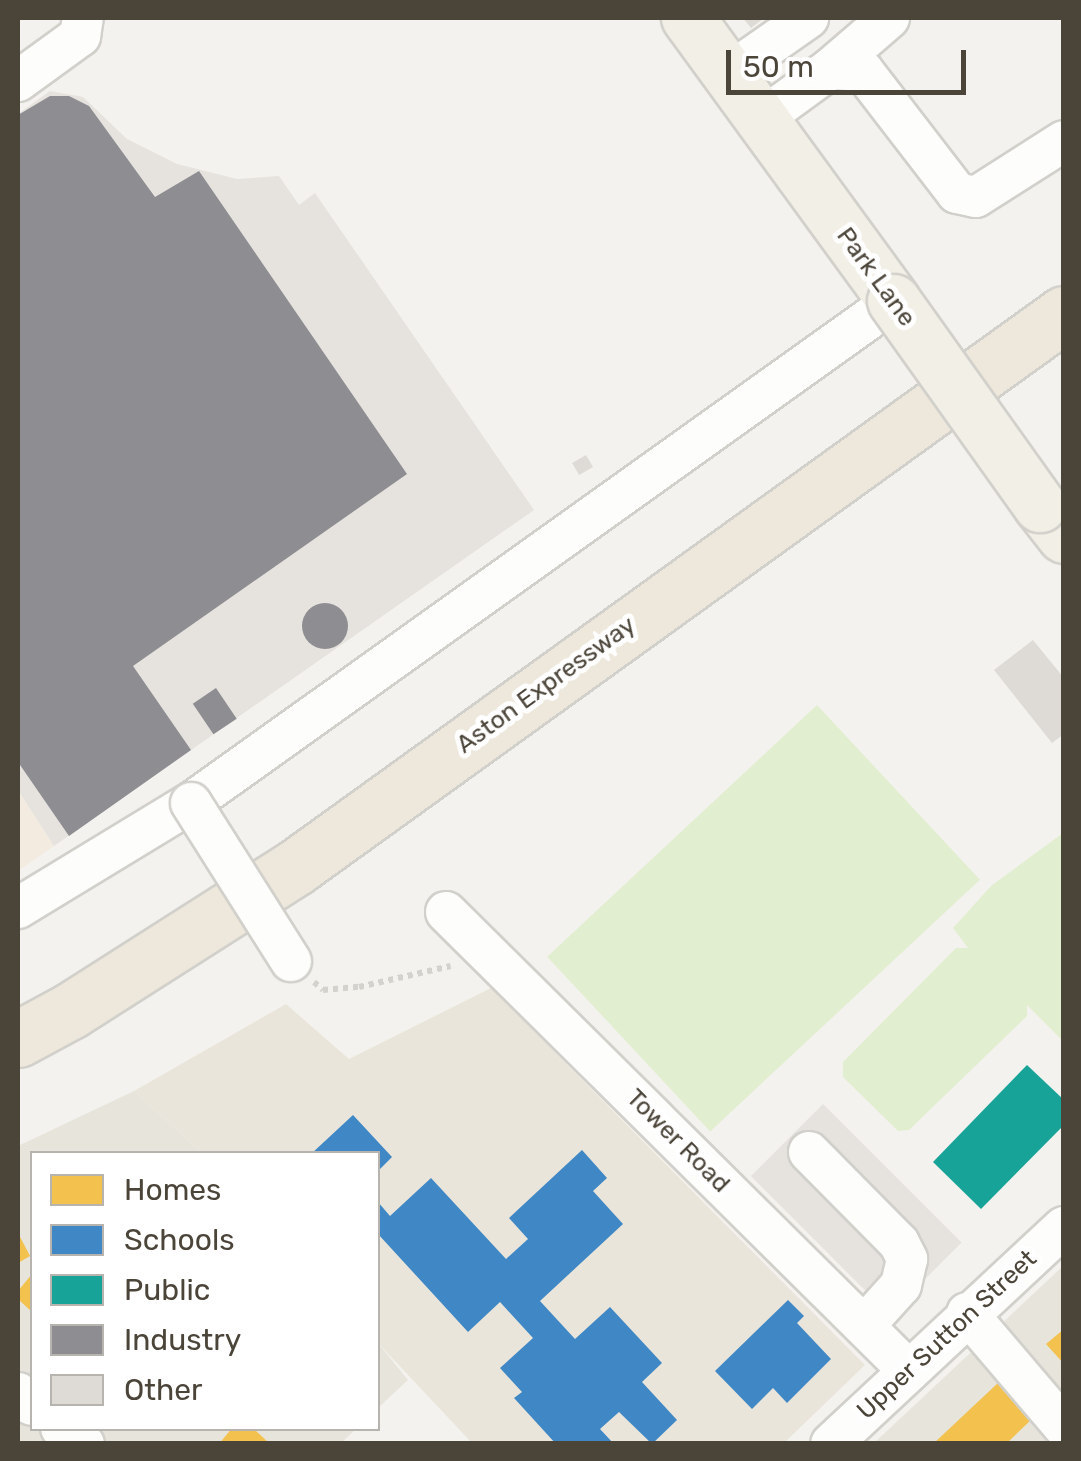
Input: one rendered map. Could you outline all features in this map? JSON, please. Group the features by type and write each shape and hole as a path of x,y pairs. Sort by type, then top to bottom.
{"highway":[{"name":"Aston Expressway","path":"18,1039 70,1011 296,867 1064,314"}],"main road":[{"name":"Park Lane","path":"688,18 894,301 1056,511"}],"street":[{"path":"18,82 80,36 82,18"},
{"path":"728,74 808,18"},
{"path":"760,120 830,70 889,18"},
{"path":"830,70 863,71 957,193 976,197 1064,141"},
{"path":"18,908 191,804 894,301"},
{"path":"191,804 291,960"},
{"name":"Tower Road","path":"446,912 909,1371"},
{"path":"808,1152 900,1243 906,1259 901,1285 864,1326"},
{"name":"Upper Sutton Street","path":"832,1444 967,1312 1064,1227"},
{"path":"967,1312 1064,1426"}],"path":[{"path":"291,960 323,990 359,987 492,957"}],"shaded area":[{"path":"50,91 83,97 127,139 177,164 237,179 279,176 299,205 315,193 534,510 54,846 18,790 18,114"},
{"path":"18,790 54,846 18,871"},
{"path":"491,988 865,1365 784,1443 472,1443 380,1345 380,1151 200,1151 134,1091 286,1004 349,1059"},
{"path":"134,1091 200,1151 30,1151 30,1431 354,1431 340,1444 18,1444 18,1146"},
{"path":"823,1104 962,1243 889,1315 751,1176"},
{"path":"1063,1266 1063,1443 874,1443"},
{"path":"380,1345 408,1380 380,1406"}],"green space":[{"path":"817,705 980,880 710,1131 547,957"},
{"path":"1063,833 1063,1041 1027,1005 1027,1016 909,1130 898,1131 843,1077 843,1062 956,948 968,948 953,928 991,886"}],"building: Homes":[{"path":"18,1233 30,1256 18,1263"},
{"path":"30,1276 30,1310 18,1299 18,1291"},
{"path":"1064,1329 1064,1364 1046,1344"},
{"path":"999,1382 1033,1418 1006,1444 933,1444"},
{"path":"230,1431 256,1431 270,1444 219,1444"}],"building: Schools":[{"path":"353,1115 392,1157 380,1169 380,1151 314,1151"},
{"path":"582,1150 607,1178 593,1191 623,1224 540,1301 575,1339 610,1307 662,1363 642,1382 677,1420 652,1444 619,1412 600,1429 614,1444 556,1444 514,1398 522,1392 500,1368 533,1338 500,1302 468,1332 380,1236 380,1204 390,1216 431,1178 506,1259 528,1239 509,1218"},
{"path":"788,1300 804,1316 797,1323 831,1359 787,1403 773,1388 752,1409 715,1371"}],"building: Public":[{"path":"1027,1065 1064,1100 1064,1125 981,1209 933,1162"}],"building: Industry":[{"path":"50,96 69,96 89,106 155,197 199,171 407,474 133,666 191,750 69,836 18,762 18,115"},
{"path":"325,603 341,610 348,626 341,642 325,649 309,642 302,626 309,610"},
{"path":"216,688 237,719 213,734 193,704"}],"building: Other":[{"path":"743,18 764,18 751,28"},
{"path":"586,455 593,467 579,475 572,463"},
{"path":"1033,640 1064,678 1064,734 1052,743 994,670"}]}
